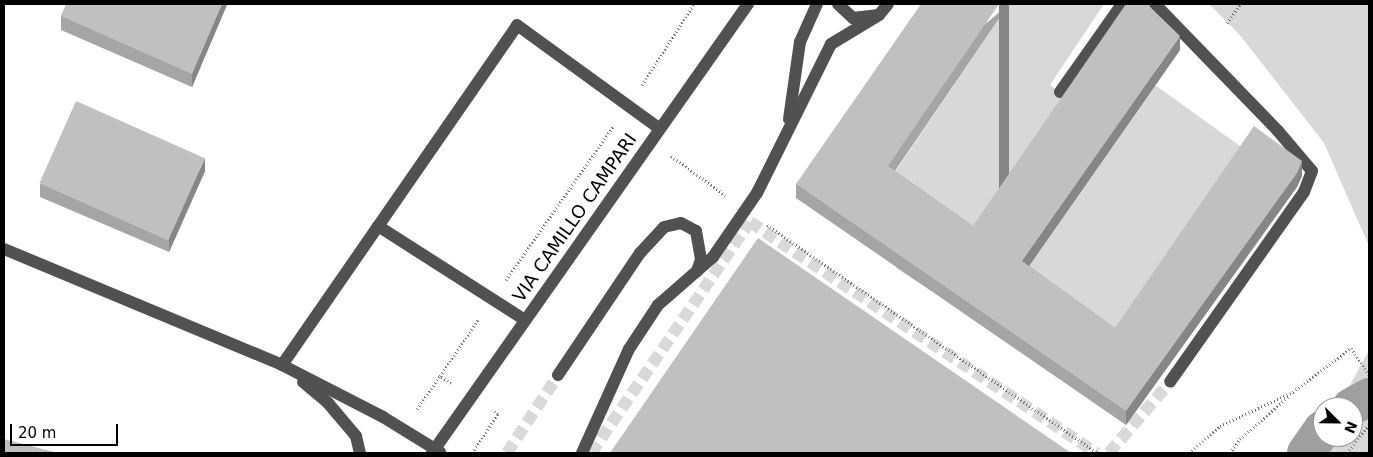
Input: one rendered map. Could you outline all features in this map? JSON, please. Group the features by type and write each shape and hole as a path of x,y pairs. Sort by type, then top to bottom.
{"street":[{"name":"VIA CAMILLO CAMPARI","path":"436,452 471,397 748,4"},
{"path":"788,134 800,42 817,4"},
{"path":"838,4 854,18 879,15"},
{"path":"582,453 629,349 658,305 713,257 746,210 788,134 801,101 831,44 879,15 888,4"},
{"path":"1060,92 1122,4"},
{"path":"1156,4 1278,131 1312,171 1304,192 1170,382"},
{"path":"282,365 517,25 659,128"},
{"path":"558,375 640,253 664,227 681,223 696,231 701,259 697,271"},
{"path":"378,226 525,320"},
{"path":"4,249 282,365 436,452"},
{"path":"282,365 328,403 356,436 360,453"}],"path":[{"path":"472,453 498,414 440,376 628,107 694,4"},
{"path":"1227,23 1241,4"},
{"path":"650,141 746,210 1097,453"},
{"path":"1230,453 1240,440 1294,392 1351,348 1369,375"},
{"path":"1190,453 1220,426 1294,392"},
{"path":"1347,453 1369,425"}],"shaded area":[{"path":"1009,4 1104,4 1050,85 1070,100 973,240 956,229 919,283 896,268 933,213 889,181"},
{"path":"1209,4 1369,4 1369,246 1324,143 1239,34"},
{"path":"1155,85 1247,151 1115,342 1086,321 1050,373 1033,361 1067,308 1022,276"},
{"path":"1369,350 1369,453 1313,453 1317,447 1363,447 1363,397 1343,397"}],"building":[{"path":"66,4 222,4 192,74 61,16"},
{"path":"921,4 999,4 888,166 973,226 1126,4 1147,4 1180,36 1022,261 1115,328 1254,126 1302,161 1297,173 1126,411 796,184"},
{"path":"76,101 205,158 168,241 39,183"},
{"path":"758,238 1071,453 610,453"},
{"path":"4,439 58,453 4,453"}],"waterway":[{"path":"1363,400 1369,397"},
{"path":"1306,453 1313,443"}],"tunnel":[{"path":"591,453 750,222 1097,453"},
{"path":"507,453 558,375"},
{"path":"1109,453 1170,382"}]}
